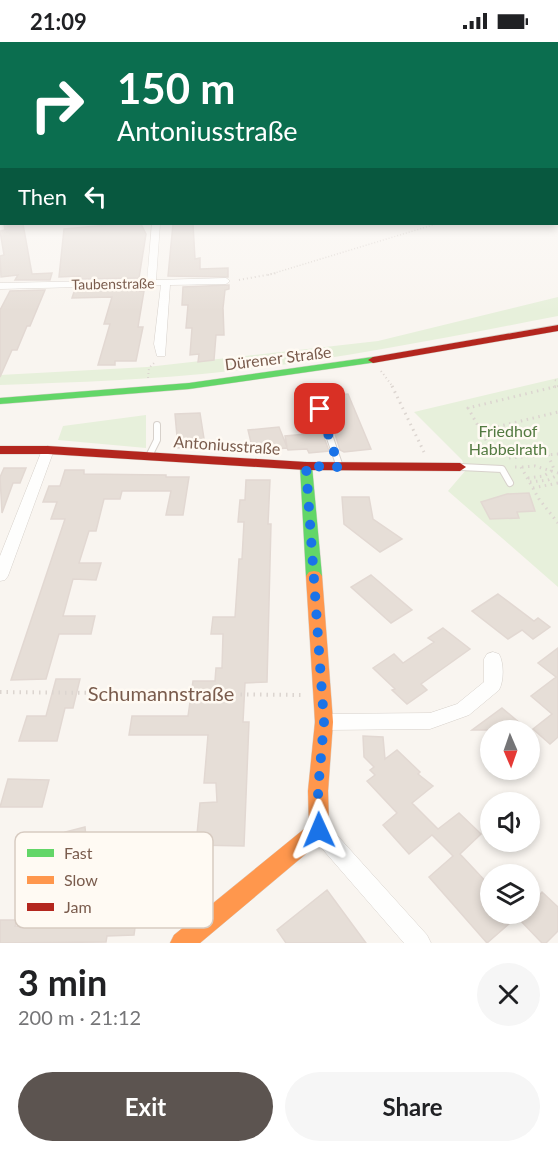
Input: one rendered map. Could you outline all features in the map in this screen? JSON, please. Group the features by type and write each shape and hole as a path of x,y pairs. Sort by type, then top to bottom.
{"street":[{"path":"151,283 156,227"},
{"name":"Taubenstraße","path":"0,286 225,281"},
{"path":"160,354 159,344 166,283"},
{"name":"Dürener Straße","path":"0,401 213,383 374,362 558,328"},
{"name":"Antoniusstraße","path":"0,450 48,450 306,466 460,466"},
{"path":"0,576 48,450"},
{"path":"306,466 324,722 318,791 319,830 419,943"},
{"path":"324,722 430,721 463,710 493,685 493,659"},
{"path":"213,917 319,830"},
{"path":"182,943 200,928"}],"lane":[{"path":"320,409 339,467"},
{"name":"Antoniusstraße","path":"149,456 157,440 157,425"},
{"path":"460,466 502,469 510,483"}],"path":[{"path":"225,281 283,272 426,227"},
{"path":"148,381 148,369 160,354"},
{"path":"374,362 398,392 431,467"},
{"path":"557,383 468,408 502,469 535,466 558,474"},
{"path":"480,431 558,412"},
{"path":"528,478 543,476 552,471 554,463 548,455"},
{"path":"497,459 558,455"},
{"path":"521,467 558,523"},
{"path":"531,482 548,480 558,474"},
{"path":"533,488 558,483"},
{"name":"Schumannstraße","path":"0,692 322,695"}],"green space":[{"path":"558,297 558,316 354,354 202,374 0,385 0,375 147,367 378,341"},
{"name":"Friedhof Habbelrath","path":"558,378 558,587 448,491 466,470 462,460 414,412"},
{"path":"146,415 146,448 58,440 63,426"}],"building":[{"path":"5,227 24,227 32,274 52,273 50,280 15,280 18,275 1,277 0,256 4,255 0,231 5,230"},
{"path":"143,227 146,234 139,278 59,277 64,229"},
{"path":"173,227 193,227 195,259 200,258 200,269 228,268 228,277 168,276"},
{"path":"229,285 229,289 225,290 223,308 224,335 216,335 214,360 198,362 199,354 190,355 192,328 186,328 188,305 182,305 183,287"},
{"path":"137,288 136,291 144,291 138,327 143,327 136,361 115,361 115,365 98,365 110,324 104,324 112,297 72,298 75,289"},
{"path":"45,290 30,326 27,326 17,350 12,350 0,377 0,310 10,291"},
{"path":"348,394 371,449 344,452 340,450 323,396"},
{"path":"200,413 205,445 178,448 175,414"},
{"path":"279,427 287,447 285,436 317,433 316,430 321,429 329,451 309,453 307,449 288,450 287,448 253,451 248,430"},
{"path":"4,468 26,468 20,483 13,483 2,513 0,477"},
{"path":"65,470 84,470 84,474 189,477 183,515 166,515 171,491 122,491 120,499 104,499 96,531 89,531 79,563 101,563 96,580 73,579 63,616 95,616 91,634 59,634 46,679 11,680 65,519 51,519 57,502 43,502 49,486 60,486"},
{"path":"246,480 270,480 267,682 245,683 243,722 249,722 244,846 213,845 213,832 197,832 200,803 217,802 216,783 204,783 208,735 129,735 132,716 188,716 193,681 215,681 216,668 222,668 223,634 211,634 213,617 235,617 244,522 238,522 240,500 245,500"},
{"path":"529,493 535,511 517,512 519,518 490,519 481,502 507,494"},
{"path":"342,497 369,497 373,519 402,539 380,552 344,524"},
{"path":"371,575 412,610 391,623 351,587"},
{"path":"498,594 534,621 538,618 550,627 533,639 522,630 508,639 472,611"},
{"path":"443,628 470,649 421,684 427,690 407,704 373,668 394,654 403,663 434,642 428,638"},
{"path":"558,648 558,737 550,744 540,735 540,723 552,714 531,696 556,677 538,663"},
{"path":"56,679 80,679 73,708 65,708 57,741 19,741 27,716 46,716"},
{"path":"502,708 516,720 486,720"},
{"path":"480,724 480,730 472,730"},
{"path":"363,736 383,737 385,759 397,750 420,772 418,774 433,786 412,803 438,829 459,813 480,833 460,854 480,875 480,924 509,924 487,943 429,877 453,856 432,835 409,854 383,825 397,813 367,781 375,775 370,770 374,767 364,757"},
{"path":"8,779 49,780 42,807 0,807"},
{"path":"85,827 85,832 65,832"},
{"path":"327,890 366,943 286,943 277,930"},
{"path":"542,892 558,907 558,931 546,943 542,943 524,924 540,924 540,894"},
{"path":"0,920 15,920 15,928 135,928 134,935 107,936 106,942 0,943"}],"traffic: fast":[{"path":"0,401 189,386 373,360"},
{"path":"306,466 314,576"}],"traffic: slow":[{"path":"213,917 319,830 318,791 324,722 314,576"},
{"path":"182,943 200,928"}],"traffic: jam":[{"path":"373,360 558,328"},
{"path":"0,450 48,450 306,466 460,467"}],"route":[{"path":"319,830 318,791 324,722 306,466 339,467 320,409"}]}
